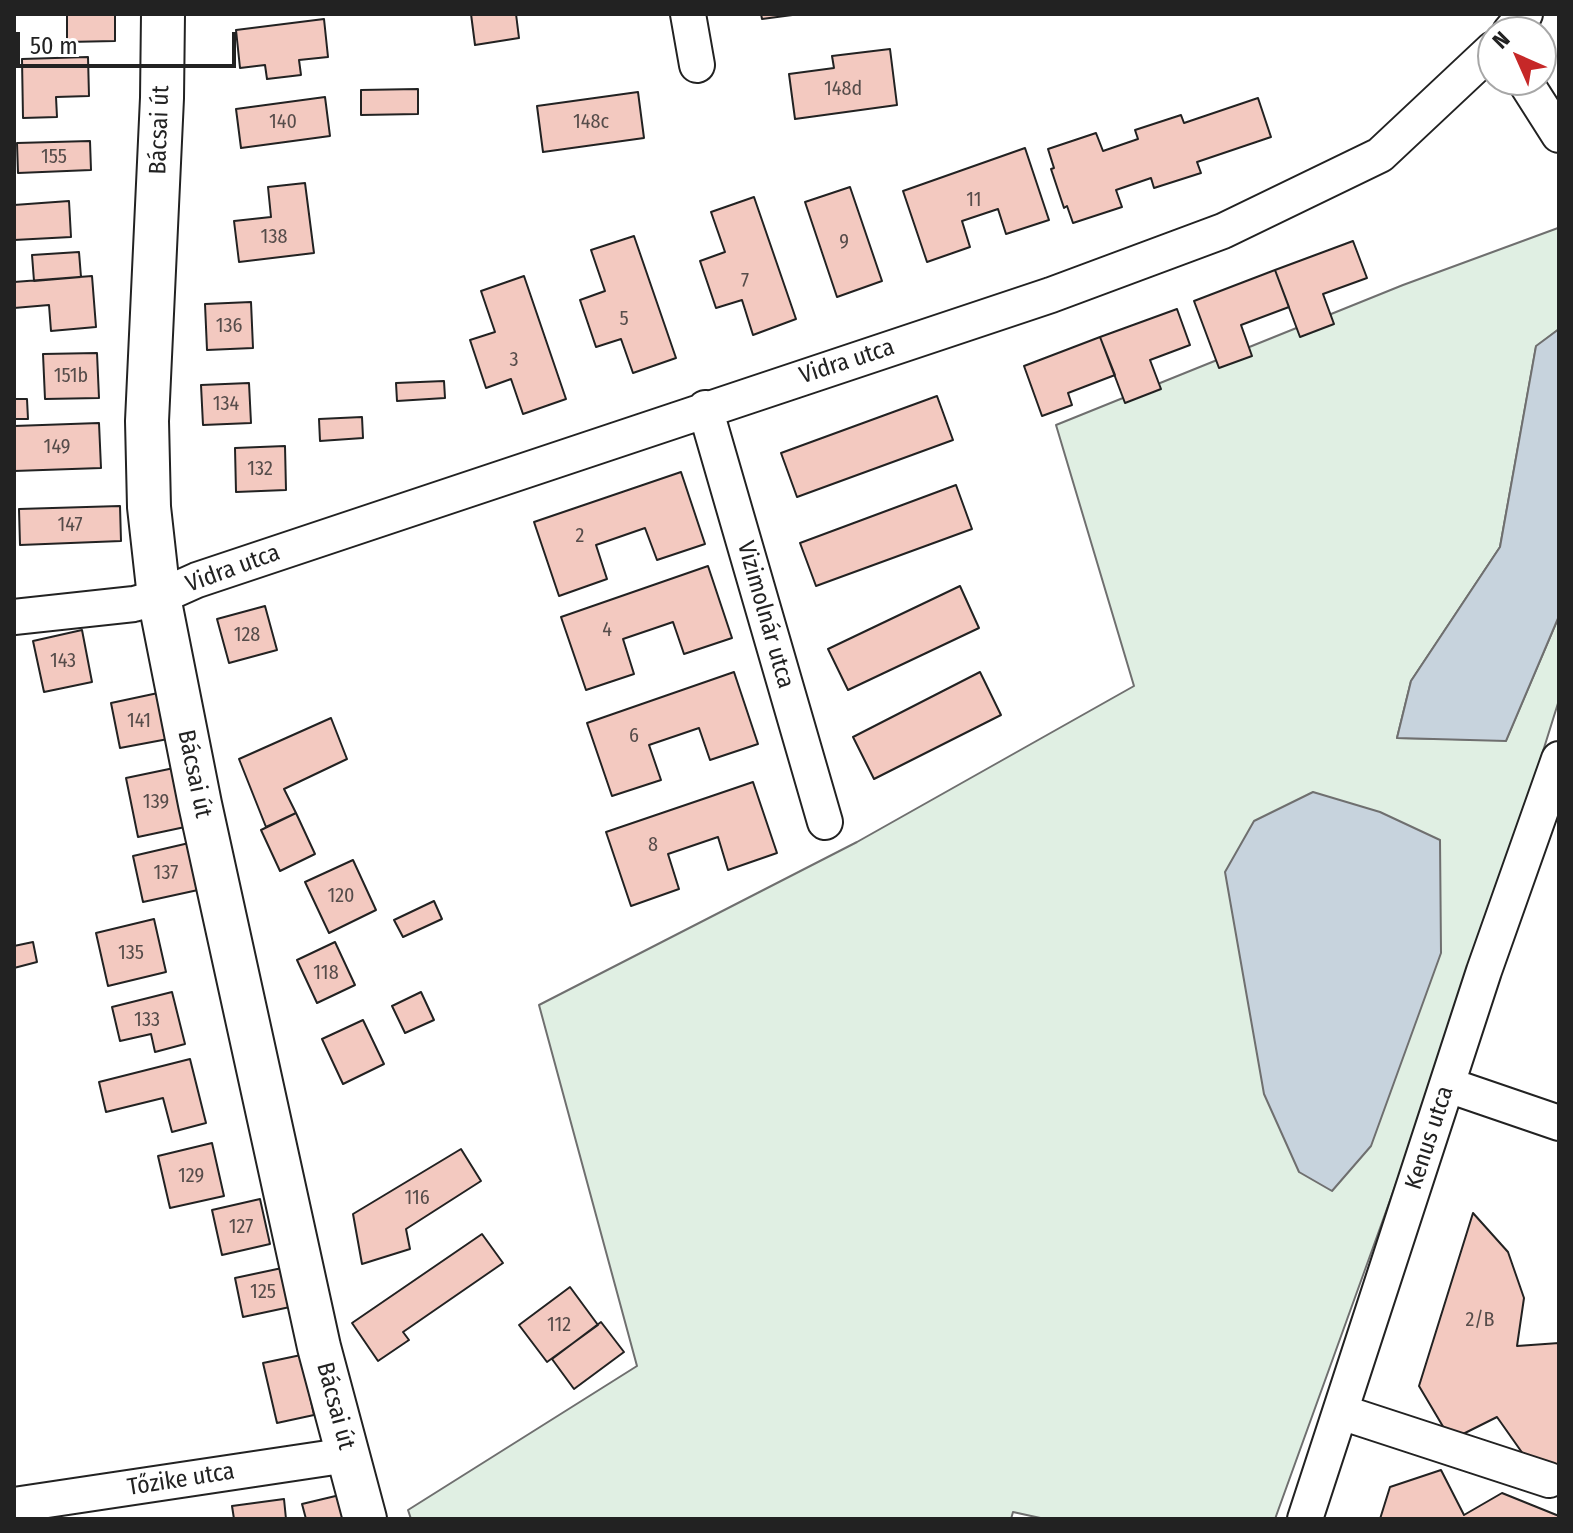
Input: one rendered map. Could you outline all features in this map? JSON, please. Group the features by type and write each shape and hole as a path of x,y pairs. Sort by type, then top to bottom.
{"main road":[{"name":"Bácsai út","path":"163,14 147,421 149,507 159,597 200,804 309,1301 365,1519"}],"street":[{"path":"688,14 697,65"},
{"name":"Vidra utca","path":"14,617 134,604 159,597 197,580 705,408 1051,295 1223,231 1380,155 1477,64"},
{"path":"1534,96 1559,135"},
{"name":"Vizimolnár utca","path":"705,408 825,822"},
{"name":"Kenus utca","path":"1305,1519 1484,971 1559,759"},
{"path":"1448,1085 1559,1123"},
{"path":"1341,1412 1549,1480"},
{"name":"Tőzike utca","path":"14,1505 348,1455"}],"green space":[{"path":"1558,228 1559,329 1536,347 1500,547 1411,681 1397,738 1506,740 1559,616 1559,700 1484,940 1275,1519 1045,1519 1013,1512 1011,1519 411,1519 408,1510 637,1366 539,1005 857,842 1134,686 1056,425 1403,285"}],"shaded area":[{"path":"1559,329 1559,616 1506,741 1397,738 1411,681 1500,547 1536,346"},
{"path":"1313,792 1380,812 1440,840 1441,953 1371,1146 1332,1191 1299,1172 1264,1094 1225,872 1254,821"}],"building":[{"path":"67,14 115,14 115,41 67,42"},
{"path":"471,14 516,14 519,38 475,45"},
{"path":"761,14 800,14 762,19"},
{"path":"324,19 328,57 299,60 301,75 267,79 265,65 240,68 236,30"},
{"path":"890,49 897,105 795,119 789,74 834,68 832,56"},
{"path":"88,57 89,96 56,97 57,117 23,118 22,59"},
{"path":"418,89 418,114 361,115 361,90"},
{"path":"638,92 644,138 543,152 537,106"},
{"path":"325,97 330,136 241,148 236,109"},
{"path":"1258,98 1271,137 1197,162 1201,173 1154,188 1151,178 1116,190 1122,207 1073,223 1067,206 1064,208 1048,149 1096,133 1103,151 1138,139 1135,130 1181,115 1184,123"},
{"path":"90,141 91,170 18,173 17,143"},
{"path":"1025,148 1049,220 1006,234 998,209 962,221 970,247 927,262 903,191"},
{"path":"305,183 314,253 239,262 234,221 271,217 268,187"},
{"path":"850,187 882,281 837,297 805,202"},
{"path":"754,197 796,319 753,335 742,300 716,308 700,261 725,252 711,212"},
{"path":"69,201 71,237 14,240 14,205"},
{"path":"634,236 676,358 633,373 621,339 596,347 580,300 605,291 591,250"},
{"path":"1353,241 1367,278 1323,294 1334,324 1300,337 1275,270"},
{"path":"79,252 81,277 34,281 32,255"},
{"path":"1275,270 1289,307 1241,325 1252,356 1219,368 1194,301"},
{"path":"92,276 96,327 51,331 49,305 14,308 14,282"},
{"path":"524,276 566,399 523,414 511,379 486,388 470,340 495,332 481,291"},
{"path":"251,302 253,348 207,350 205,304"},
{"path":"1177,309 1190,345 1150,360 1161,389 1125,403 1100,337"},
{"path":"1100,337 1115,375 1068,393 1072,405 1042,416 1024,366"},
{"path":"97,353 99,398 45,399 43,354"},
{"path":"444,381 445,398 397,401 396,383"},
{"path":"249,383 251,423 203,425 201,385"},
{"path":"937,396 953,440 797,497 781,453"},
{"path":"14,399 27,399 28,419 14,419"},
{"path":"362,417 363,438 320,441 319,419"},
{"path":"99,423 101,468 14,471 14,426"},
{"path":"285,446 286,490 236,492 235,448"},
{"path":"681,472 705,544 657,560 645,528 596,545 607,579 559,596 534,522"},
{"path":"956,485 972,529 816,586 800,543"},
{"path":"120,506 121,541 20,545 19,509"},
{"path":"708,566 732,638 684,654 673,622 623,639 634,674 586,690 561,617"},
{"path":"960,586 979,628 848,690 828,649"},
{"path":"265,606 277,650 229,663 217,619"},
{"path":"82,630 92,682 44,692 33,641"},
{"path":"734,672 758,744 710,760 699,728 649,745 661,780 612,796 587,723"},
{"path":"980,672 1001,715 874,779 853,737"},
{"path":"158,693 168,739 120,748 111,703"},
{"path":"331,718 347,759 284,789 296,813 266,827 239,759"},
{"path":"174,768 185,827 138,837 126,778"},
{"path":"753,782 777,853 728,870 718,837 668,854 679,889 631,906 606,832"},
{"path":"296,813 315,854 280,871 261,830"},
{"path":"189,843 198,890 143,902 133,856"},
{"path":"353,860 376,910 329,933 305,882"},
{"path":"434,901 442,919 403,937 394,920"},
{"path":"154,919 166,972 108,986 96,933"},
{"path":"33,942 37,962 14,968 14,946"},
{"path":"335,942 355,985 317,1003 297,960"},
{"path":"172,992 185,1044 155,1052 151,1034 120,1041 112,1007"},
{"path":"421,992 434,1020 405,1033 392,1006"},
{"path":"363,1020 384,1064 343,1084 322,1039"},
{"path":"190,1059 206,1123 172,1132 163,1098 106,1112 99,1082"},
{"path":"212,1143 224,1196 170,1208 158,1156"},
{"path":"461,1149 481,1181 406,1229 410,1249 362,1264 353,1214"},
{"path":"260,1199 270,1244 222,1255 212,1210"},
{"path":"1473,1213 1508,1252 1524,1298 1517,1346 1559,1343 1559,1467 1528,1461 1497,1417 1451,1440 1419,1386"},
{"path":"482,1234 503,1263 403,1332 409,1340 378,1361 352,1323"},
{"path":"282,1268 290,1307 243,1317 235,1278"},
{"path":"570,1287 598,1325 547,1362 519,1325"},
{"path":"601,1322 624,1352 574,1389 552,1359"},
{"path":"301,1355 314,1415 277,1423 263,1363"},
{"path":"1441,1470 1464,1515 1502,1493 1559,1516 1559,1519 1380,1519 1390,1487"},
{"path":"344,1494 350,1519 306,1519 302,1504"},
{"path":"284,1499 286,1519 234,1519 232,1506"}]}
